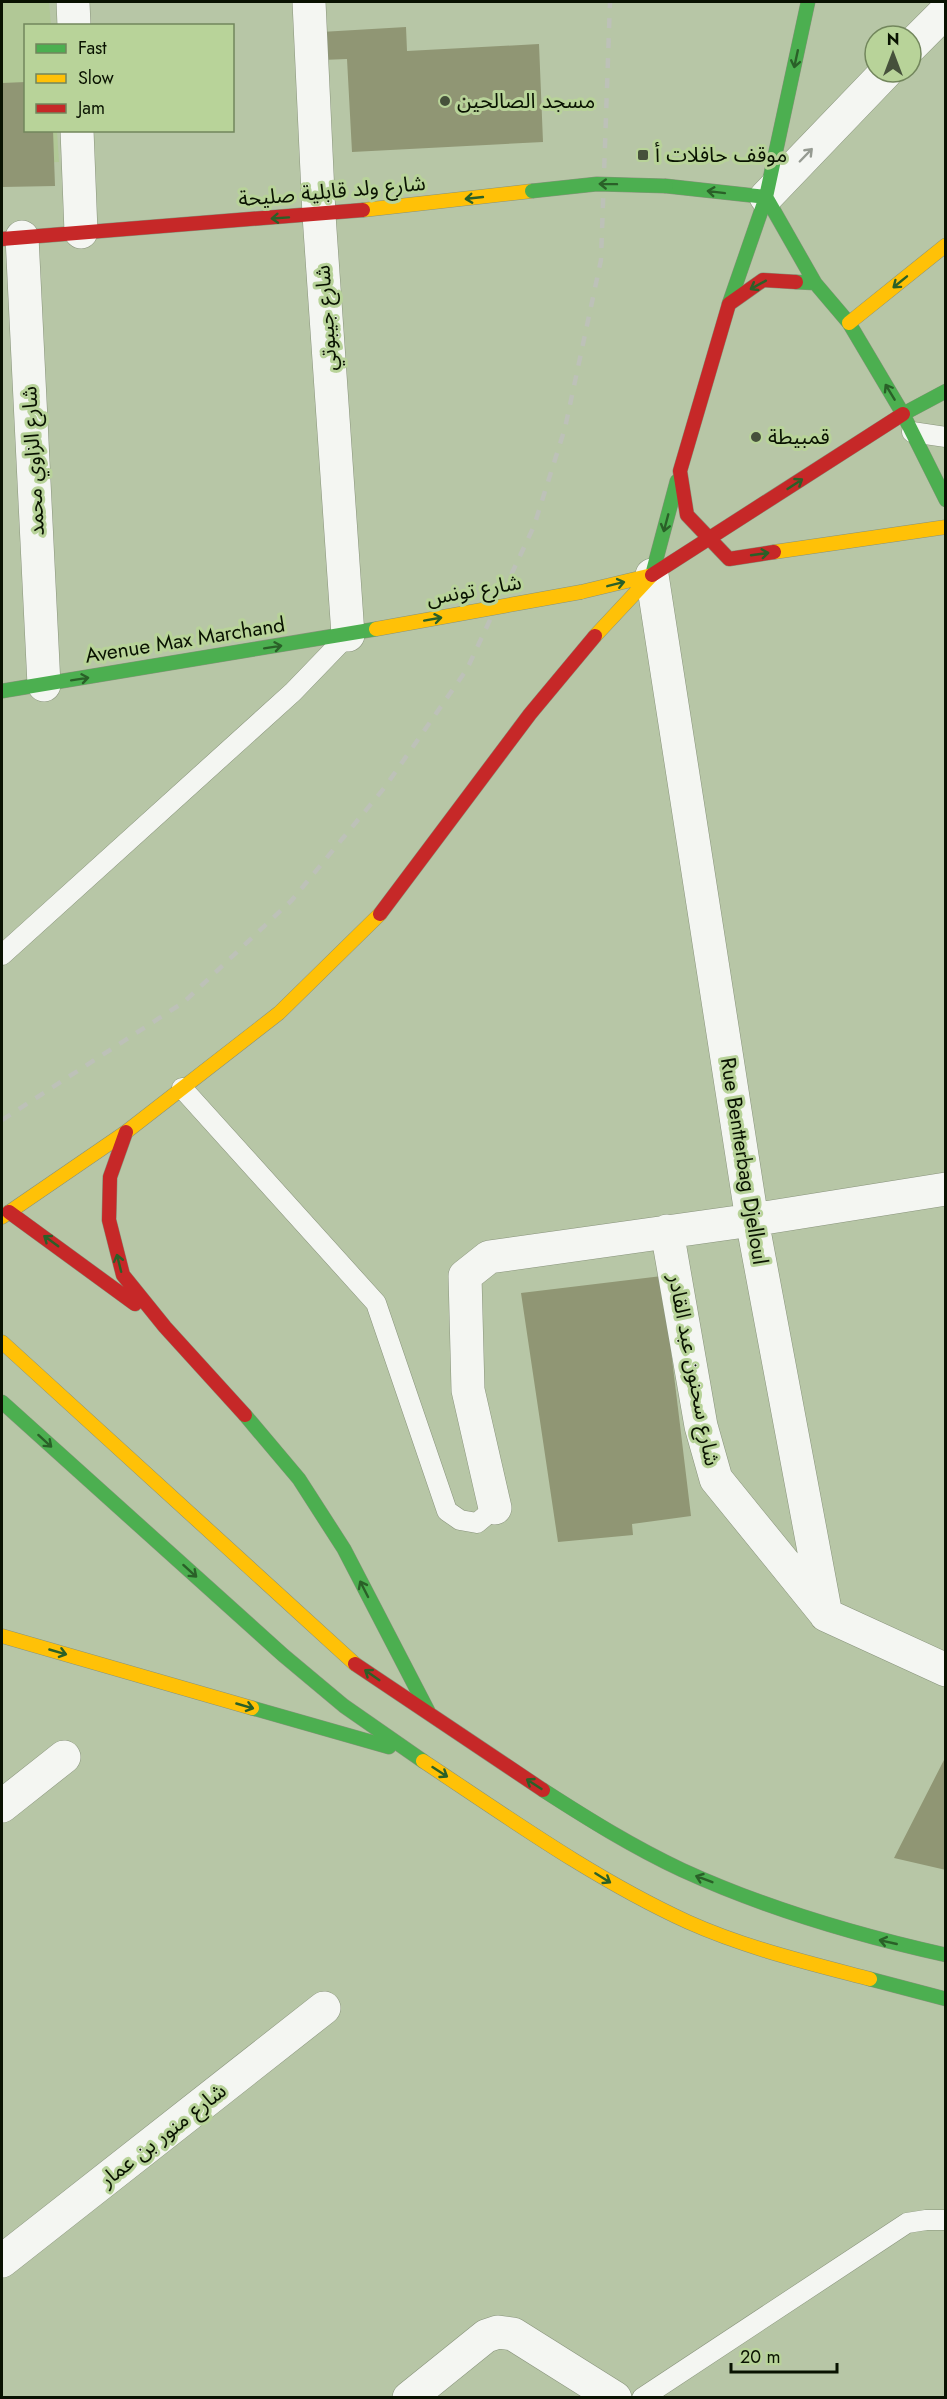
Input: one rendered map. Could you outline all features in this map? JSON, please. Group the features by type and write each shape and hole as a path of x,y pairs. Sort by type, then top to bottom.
{"main road":[{"path":"652,575 729,304 766,197 808,2"},
{"name":"شارع ولد قابلية صليحة","path":"12,238 319,215 597,184 666,186 766,197"},
{"path":"766,197 814,283 849,323 903,414 945,500"},
{"path":"849,323 945,245"},
{"path":"729,304 763,280 814,283"},
{"path":"165,1327 85,1266 5,1214 126,1132 279,1013 383,911 530,714 599,632 652,575 903,414 945,391"},
{"path":"680,471 687,515 711,539 723,560 945,527"},
{"path":"652,575 696,566"},
{"name":"شارع تونس","path":"362,632 581,592 652,575"},
{"name":"Avenue Max Marchand","path":"2,691 362,632"},
{"path":"126,1132 110,1178 109,1220 123,1275 165,1327 247,1417 299,1479 344,1549 430,1716"},
{"path":"2,1342 284,1597 347,1658 430,1716 601,1828 682,1870 764,1902 871,1938 945,1955"},
{"path":"2,1402 344,1706 544,1841 616,1885 689,1922 773,1954 945,1999"},
{"path":"2,1636 412,1754"}],"street":[{"path":"73,2 74,24"},
{"name":"شارع جيبوتي","path":"309,2 319,215 362,632"},
{"path":"923,33 945,10"},
{"path":"766,197 874,84"},
{"path":"77,132 81,232"},
{"name":"شارع الزاوي محمد","path":"12,238 45,684"},
{"name":"Rue Bentterbag Djelloul","path":"652,575 752,1220 826,1615"},
{"path":"495,1508 468,1390 465,1276 489,1257 752,1220 945,1189"},
{"name":"شارع سحنون عبد القادر","path":"667,1231 701,1426 716,1479 826,1615"},
{"path":"826,1615 945,1670"},
{"path":"2,1806 64,1757"},
{"name":"شارع منور بن عمار","path":"2,2261 324,2008"},
{"path":"409,2397 486,2336 498,2332 513,2334 615,2397"}],"lane":[{"path":"912,432 945,437"},
{"path":"2,956 362,632"},
{"path":"183,1088 376,1303 447,1510 460,1520 477,1524 495,1508"},
{"path":"642,2397 907,2223 945,2220"}],"shaded area":[{"path":"2,2 49,2 51,24 24,24 24,132 57,132 59,162 2,165"}],"building":[{"name":"مسجد الصالحين","path":"406,27 407,51 539,44 543,142 352,152 347,59 322,60 321,32"},
{"path":"24,82 24,132 53,132 55,186 2,187 2,83"},
{"path":"662,1276 691,1516 632,1524 633,1535 558,1542 521,1293"},
{"path":"946,1756 946,1870 894,1858"}],"railway":[{"path":"2,1120 184,1002 292,900 385,787 467,669 534,526 565,428 601,260 610,2"}],"traffic: fast":[{"path":"729,304 766,197 808,2"},
{"path":"532,191 597,184 666,186"},
{"path":"666,186 766,197"},
{"path":"766,197 815,283"},
{"path":"796,282 815,283 849,323 903,414 946,500"},
{"path":"903,414 946,391"},
{"path":"652,575 677,481"},
{"path":"2,691 376,629"},
{"path":"2,1402 283,1655 344,1706 423,1761"},
{"path":"245,1415 299,1479 344,1549 428,1711"},
{"path":"252,1708 389,1747"},
{"path":"543,1790 628,1842 713,1884 811,1919 878,1939 946,1955"},
{"path":"870,1979 946,1999"}],"traffic: slow":[{"path":"363,210 532,191"},
{"path":"849,323 946,245"},
{"path":"774,552 946,527"},
{"path":"581,592 652,575"},
{"path":"595,636 652,575"},
{"path":"376,629 581,592"},
{"path":"2,1217 126,1132 279,1013 380,914"},
{"path":"2,1342 355,1664"},
{"path":"2,1636 252,1708"},
{"path":"423,1761 552,1847 653,1905 732,1940 870,1979"}],"traffic: jam":[{"path":"2,239 363,210"},
{"path":"774,552 729,559 687,515 680,471 729,304 763,280 796,282"},
{"path":"652,575 903,414"},
{"path":"380,914 530,714 595,636"},
{"path":"126,1132 110,1177 109,1220 123,1275 165,1327 245,1415"},
{"path":"9,1212 135,1304"},
{"path":"355,1664 543,1790"}],"place":[{"name":"مسجد الصالحين","path":"445,101"},
{"name":"موقف حافلات أ","path":"643,155"},
{"name":"قمبيطة","path":"756,437"}]}
